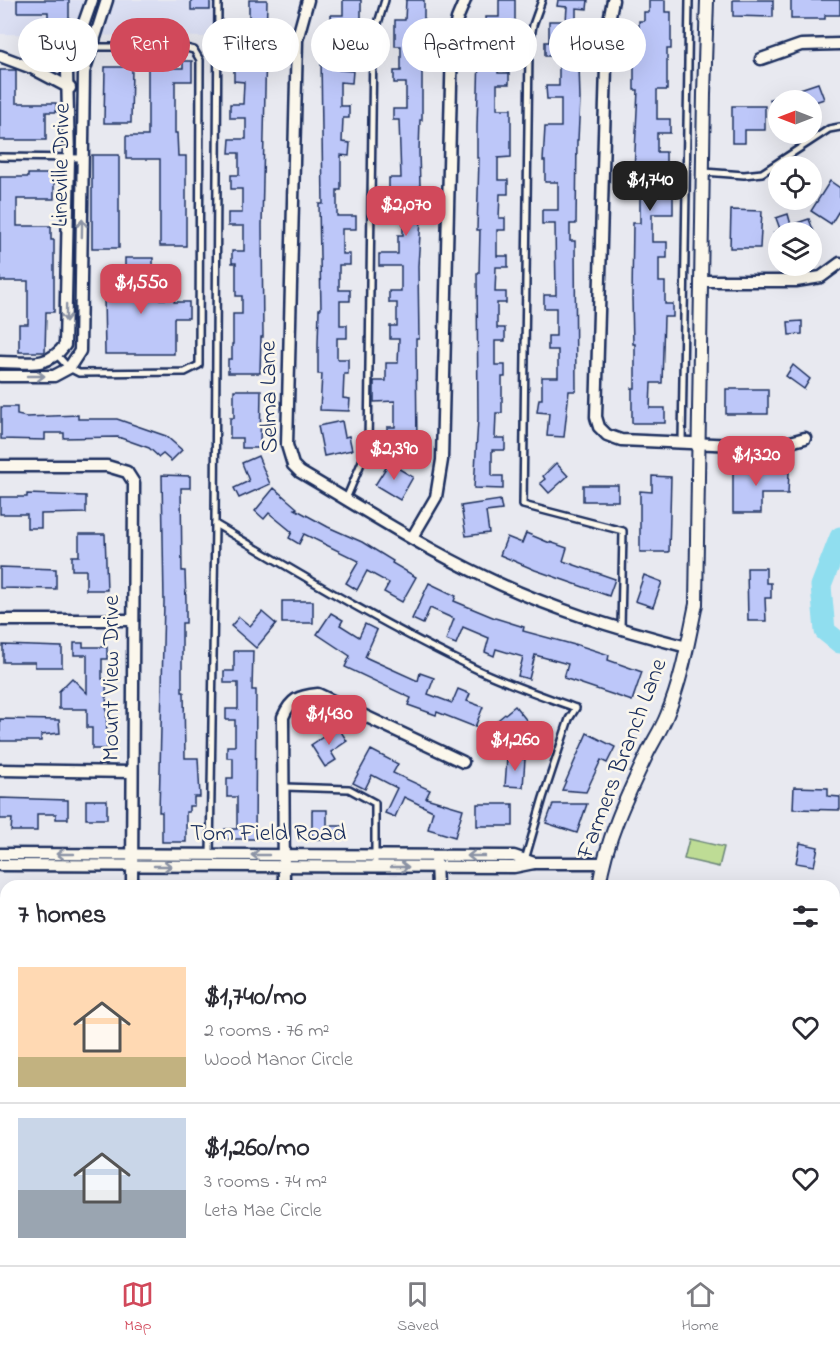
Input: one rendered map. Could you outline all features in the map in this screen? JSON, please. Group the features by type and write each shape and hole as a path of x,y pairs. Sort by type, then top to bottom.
{"street":[{"name":"Lineville Drive","path":"85,18 92,0"},
{"name":"Lineville Drive","path":"98,29 107,0"},
{"name":"Selma Lane","path":"308,0 297,40 287,445 293,465 300,472 412,538 484,576 558,608 621,629 687,647"},
{"path":"412,538 435,496 442,460 452,42 457,19 465,0"},
{"path":"613,0 607,31 596,417 599,427 607,435 621,440 736,445 783,444 805,438"},
{"name":"Farmers Branch Lane","path":"600,880 602,863 624,803 666,717 682,676 696,604 704,94 708,0"},
{"path":"761,59 801,45 840,44"},
{"path":"0,56 32,68 83,94"},
{"name":"Lineville Drive","path":"57,356 65,345 69,158 67,72"},
{"name":"Lineville Drive","path":"69,368 80,351 84,72"},
{"path":"701,280 821,277 840,263"},
{"path":"0,362 46,362 57,356"},
{"path":"0,376 54,376 69,368"},
{"name":"Mount View Drive","path":"0,466 107,466 127,472 134,483 132,880"},
{"path":"0,620 133,620"},
{"path":"284,880 283,717 289,704 304,695 318,694 463,762"},
{"path":"0,770 132,772"},
{"name":"Tom Field Road","path":"0,854 132,860 436,861 513,867 528,863 602,863"},
{"name":"Tom Field Road","path":"0,865 132,860"},
{"path":"436,861 437,880"}],"lane":[{"path":"210,861 215,524 218,0"},
{"path":"346,499 368,447 374,40 385,0"},
{"path":"542,0 532,25 529,50 523,505 622,531 621,629"},
{"path":"682,442 689,0"},
{"path":"57,356 69,368 79,373 185,372 199,365 200,60 194,50 182,47 98,47"},
{"path":"704,172 744,175 762,173 829,129 840,127"},
{"path":"0,157 83,158"},
{"path":"215,524 297,574 444,653 509,684 576,708 569,719 543,798 528,863"},
{"path":"284,787 349,789 375,803 375,861"}],"shaded area":[{"path":"0,0 214,0 214,18 202,18 202,37 190,37 190,18 110,18 110,36 98,35 98,18 18,18 18,34 0,34"}],"green space":[{"path":"689,839 724,847 719,867 684,859"}],"building":[{"path":"17,0 69,0 69,18 48,18 48,12 17,12"},
{"path":"191,0 210,0 210,10 191,10"},
{"path":"249,0 267,0 267,18 249,18"},
{"path":"343,0 361,0 361,18 331,18 331,15 343,15"},
{"path":"406,0 424,0 424,18 405,18"},
{"path":"499,0 515,0 515,18 486,18 499,17"},
{"path":"558,0 588,0 587,9 576,8 576,18 566,18 567,7 557,6"},
{"path":"649,0 665,0 665,12 671,12 671,49 667,49 667,90 657,90 657,119 670,119 670,133 657,133 657,152 666,152 666,180 673,180 673,214 652,214 652,242 667,242 667,258 659,258 659,282 665,282 665,304 673,304 673,317 664,317 662,383 651,383 650,408 665,408 665,423 632,423 632,388 635,388 632,298 633,223 640,223 640,172 634,172 638,90 634,90 634,72 646,72 644,12 649,12"},
{"path":"733,0 773,0 773,17 733,16"},
{"path":"791,0 840,0 840,15 825,15 825,19 791,19"},
{"path":"395,20 402,20 402,72 422,72 419,152 421,219 418,266 419,339 416,339 417,448 378,448 378,437 387,437 387,427 395,427 395,401 374,402 374,381 386,381 386,363 398,363 399,339 390,339 390,326 397,326 397,303 389,303 389,291 401,291 401,266 379,266 379,254 398,254 398,235 403,235 403,192 389,192 389,178 401,178 399,120 393,120 393,109 406,109 406,83 394,83 394,71 401,71 401,46 395,46"},
{"path":"545,42 549,42 549,56 545,56"},
{"path":"190,61 192,61 192,81 175,81 175,133 177,133 178,156 186,156 186,246 160,246 160,159 126,159 126,136 148,136 148,72 190,72"},
{"path":"105,67 110,67 110,72 132,72 131,123 104,123"},
{"path":"0,70 16,70 16,103 56,103 56,112 46,112 46,140 0,140"},
{"path":"234,72 265,72 262,226 263,337 261,337 260,373 228,373 228,359 232,359 233,314 242,314 242,296 236,296 236,263 232,263 232,251 244,251 244,226 228,226 228,213 242,213 242,189 231,189 231,175 239,175 239,153 229,153 230,139 246,139 246,118 230,118 230,104 243,104 244,82 234,81"},
{"path":"321,72 353,72 352,83 340,82 340,106 349,106 349,118 343,118 342,142 350,143 349,156 341,155 341,190 337,190 337,216 356,216 356,229 342,229 342,254 350,254 350,265 339,265 339,290 350,290 350,301 340,301 340,325 347,325 347,338 337,338 337,359 348,359 348,374 344,374 343,398 350,399 349,411 320,410 322,374 318,374 319,309 321,309 319,204 323,204"},
{"path":"479,72 509,73 509,84 497,84 497,109 511,109 511,157 498,158 498,180 508,180 508,194 500,194 499,218 505,218 505,230 497,230 497,256 508,256 508,267 496,267 495,292 506,292 506,303 497,303 497,328 505,328 505,341 495,341 495,365 505,365 505,377 502,377 502,413 496,413 495,438 505,438 505,450 492,450 492,476 503,476 503,489 474,488 478,419 477,273 479,273 480,230 477,230 479,158 477,158"},
{"path":"559,72 579,72 576,224 570,224 570,241 575,241 576,391 569,391 564,437 547,436 549,413 537,412 539,399 542,399 542,377 558,377 558,350 548,350 548,336 556,336 556,308 544,308 544,295 556,295 555,224 542,224 542,210 558,210 558,182 545,182 545,161 543,161 545,127 561,127 561,99 547,99 546,86 559,86"},
{"path":"818,83 821,90 797,90"},
{"path":"732,106 765,106 765,130 745,130 745,143 732,143"},
{"path":"92,155 119,155 119,248 92,248"},
{"path":"28,174 54,174 54,199 17,199 17,226 51,226 51,240 54,240 54,312 46,312 45,352 19,352 19,324 28,324 28,281 0,281 0,177 28,177"},
{"path":"830,181 840,188 840,209 831,224 811,211 822,210 822,194"},
{"path":"731,210 762,211 760,248 730,248"},
{"path":"788,214 790,222 777,222 776,218"},
{"path":"125,258 153,258 153,299 189,302 189,318 174,318 174,354 105,354 104,295 125,294"},
{"path":"802,321 802,334 789,335 788,322"},
{"path":"793,365 810,379 804,389 786,376"},
{"path":"726,389 768,389 768,414 726,414"},
{"path":"234,390 261,390 260,448 242,448 242,438 230,438 230,418 234,418"},
{"path":"1,407 17,407 17,415 26,417 78,415 78,419 117,419 166,436 182,450 171,461 163,454 159,457 149,448 118,437 64,438 64,433 45,433 45,440 1,439"},
{"path":"342,421 345,437 349,436 352,450 324,456 318,426"},
{"path":"258,456 270,484 239,498 234,488 249,481 242,463"},
{"path":"744,461 756,461 756,471 789,472 788,494 761,494 761,513 733,513 733,471 744,471"},
{"path":"389,463 413,477 400,500 375,485"},
{"path":"556,463 568,476 549,493 540,483 545,479 543,476"},
{"path":"162,475 190,476 190,488 181,488 182,571 185,571 186,602 186,623 182,623 182,692 184,692 185,758 198,758 200,797 194,797 194,806 189,806 189,812 186,812 186,842 162,842 162,812 159,812 164,602"},
{"path":"652,476 671,477 669,552 640,552 640,491 652,492"},
{"path":"583,485 618,485 618,501 583,501"},
{"path":"274,488 297,508 295,509 362,542 416,577 402,602 384,592 389,583 367,571 357,590 346,583 359,561 304,534 299,544 289,538 292,532 269,513 264,519 255,511"},
{"path":"27,494 86,496 86,513 41,514 41,528 27,528 27,514 0,514 0,497 27,497"},
{"path":"500,500 502,510 486,512 489,533 466,536 461,506"},
{"path":"526,533 567,548 563,561 615,579 609,596 500,555 507,537 522,543"},
{"path":"79,534 105,534 107,590 86,590 86,570 72,570 72,556 79,556"},
{"path":"0,567 56,569 56,589 0,588"},
{"path":"747,568 766,568 766,583 771,583 771,598 765,598 766,621 748,621"},
{"path":"644,575 662,582 653,607 635,601"},
{"path":"429,583 456,596 454,601 524,627 523,631 609,655 608,660 642,672 632,701 564,678 568,664 535,655 529,679 518,676 523,657 496,649 494,656 485,652 489,638 463,627 456,644 446,640 454,619 430,608 423,624 412,619"},
{"path":"282,601 313,601 313,623 282,623"},
{"path":"262,612 276,624 256,648 231,626 239,617 250,626"},
{"path":"331,613 343,620 340,625 359,637 365,624 377,630 365,657 418,681 420,673 434,678 428,694 452,703 458,689 470,694 467,701 483,707 475,727 437,712 436,715 408,705 411,698 345,667 350,656 317,634"},
{"path":"74,643 83,643 83,647 107,647 107,659 102,659 102,679 106,679 107,749 92,749 92,728 87,728 87,709 59,709 59,691 72,678 87,693 87,655 74,655"},
{"path":"3,645 62,647 62,667 35,667 35,662 3,662"},
{"path":"234,651 253,651 252,690 256,690 255,839 225,839 225,829 237,829 237,797 227,797 227,778 233,778 233,758 227,758 227,746 235,746 235,720 226,720 226,709 238,709 238,683 224,683 224,671 234,671"},
{"path":"515,706 532,727 506,748 489,727"},
{"path":"0,719 59,720 60,733 41,735 41,741 0,741"},
{"path":"338,727 347,741 331,752 336,760 325,767 311,745"},
{"path":"587,733 615,747 607,763 601,760 586,792 562,790"},
{"path":"371,750 398,764 393,773 430,790 426,798 463,809 455,837 428,829 433,811 404,797 395,817 385,813 397,788 372,775 365,789 353,783"},
{"path":"507,758 525,759 523,787 505,786"},
{"path":"794,787 828,788 828,796 840,797 840,810 793,809"},
{"path":"0,798 68,800 68,819 56,819 56,814 37,814 37,831 11,831 12,819 0,819"},
{"path":"86,800 107,800 107,819 86,819"},
{"path":"477,804 513,804 513,826 477,826"},
{"path":"553,804 587,804 577,833 546,823"},
{"path":"312,810 327,810 327,826 346,826 346,839 312,839"},
{"path":"800,843 818,847 814,866 796,863"}],"waterway":[{"path":"840,537 821,586 825,631 840,643"}]}
